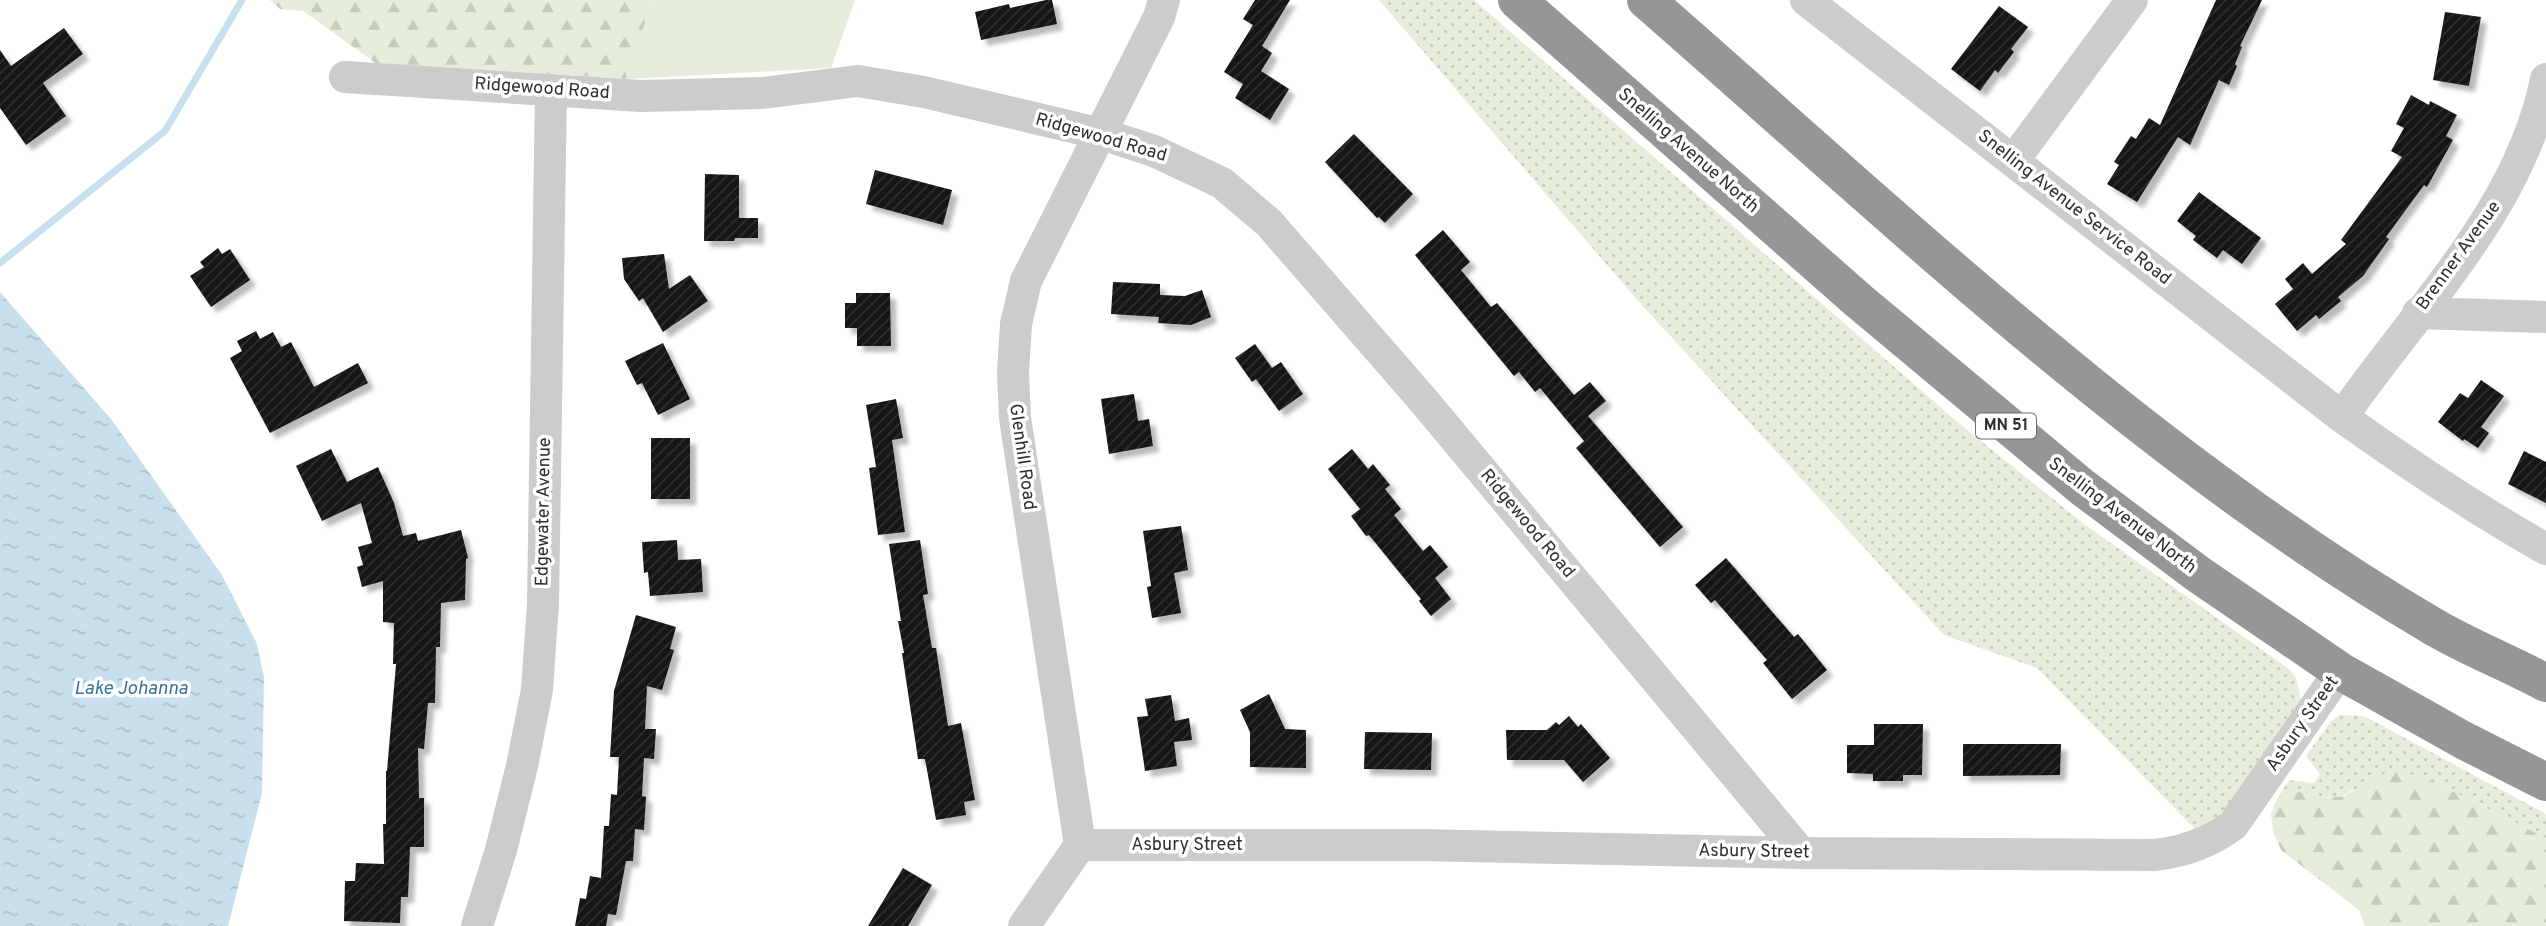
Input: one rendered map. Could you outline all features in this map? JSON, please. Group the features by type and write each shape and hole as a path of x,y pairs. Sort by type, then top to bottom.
{"highway":[{"name":"Snelling Avenue North","path":"1517,0 1859,301 2061,471 2198,574 2340,671 2463,740 2546,782"},
{"path":"1646,0 2042,345 2124,411 2246,503 2349,574 2436,629 2546,683"}],"street":[{"name":"Glenhill Road","path":"1080,845 1015,418 1013,372 1016,324 1026,281 1159,17 1164,0"},
{"name":"Snelling Avenue Service Road","path":"1806,0 2342,417 2453,493 2546,549"},
{"path":"2013,161 2132,0"},
{"name":"Ridgewood Road","path":"345,77 641,96 763,93 858,81 924,92 1101,134 1154,151 1222,183 1269,223 1423,400 1801,853"},
{"name":"Brenner Avenue","path":"2342,417 2480,230 2506,190 2526,149 2546,79"},
{"name":"Edgewater Avenue","path":"477,926 501,850 537,690 543,603 551,90"},
{"path":"2418,313 2546,317"},
{"name":"Asbury Street","path":"1080,845 1418,845 1801,853 2154,855 2188,849 2217,837 2233,825 2340,671"},
{"path":"1024,926 1080,845"}],"green space":[{"path":"270,0 653,0 626,79 377,64 303,11 280,9"},
{"path":"653,0 855,0 831,68 626,79"},
{"path":"1379,0 1474,0 1955,420 2084,524 2289,669 2296,678 2301,701 2229,805 2218,816 2195,829 2037,668 1944,635 1632,294"},
{"path":"2340,715 2364,716 2546,814 2546,838 2436,783 2352,790 2334,797 2296,794 2276,801 2289,780 2314,783 2320,774 2306,756 2331,721"},
{"path":"2398,770 2436,783 2546,838 2546,926 2365,926 2359,910 2281,850 2273,831 2271,814 2276,801 2286,794 2299,792 2329,798 2345,796 2373,777"}],"water":[{"name":"Lake Johanna","path":"0,292 111,419 222,575 257,644 264,677 262,793 228,926 0,926"}],"building":[{"path":"1052,0 1057,24 981,40 975,12 1009,4 1010,8"},
{"path":"1255,0 1290,0 1262,46 1272,53 1261,71 1289,89 1270,120 1235,98 1243,84 1224,72 1253,25 1243,19"},
{"path":"2216,0 2262,0 2240,46 2242,47 2235,64 2237,66 2229,85 2219,80 2190,145 2178,137 2137,202 2107,184 2119,165 2114,162 2131,136 2136,139 2149,118 2160,125"},
{"path":"1999,6 2028,27 2011,49 2014,52 1998,73 1995,70 1980,91 1951,69"},
{"path":"2445,12 2481,17 2469,86 2433,80"},
{"path":"64,28 83,54 43,83 66,116 26,145 0,108 0,50 11,66"},
{"path":"2411,95 2457,115 2446,136 2453,140 2427,187 2424,185 2386,237 2389,239 2363,276 2338,297 2341,301 2319,319 2316,315 2297,331 2275,304 2293,289 2285,279 2303,263 2312,274 2346,244 2341,240 2402,157 2391,151 2404,128 2396,124"},
{"path":"1354,134 1413,194 1385,223 1377,218 1325,162"},
{"path":"875,170 952,190 943,225 866,204"},
{"path":"705,174 739,175 739,218 758,218 758,238 704,241"},
{"path":"2199,192 2261,238 2242,264 2223,250 2217,258 2193,240 2196,236 2177,221"},
{"path":"1443,230 1470,262 1461,270 1491,307 1497,303 1574,395 1590,382 1606,401 1588,416 1683,527 1660,547 1576,448 1584,441 1540,388 1535,392 1519,372 1514,376 1415,255"},
{"path":"218,248 222,254 230,249 250,280 211,307 190,276 204,267 200,262"},
{"path":"664,254 669,289 690,275 708,301 663,332 643,298 639,301 624,279 622,258"},
{"path":"1113,282 1160,284 1160,295 1185,296 1202,290 1211,317 1191,325 1158,323 1159,317 1111,314"},
{"path":"856,293 890,293 891,346 857,346 857,328 845,328 845,303 856,303"},
{"path":"256,331 260,339 273,332 281,347 291,342 314,387 358,363 368,383 270,433 230,358 242,351 237,341"},
{"path":"663,343 690,399 658,415 642,383 637,385 625,361"},
{"path":"1255,344 1272,368 1281,362 1303,394 1279,411 1256,379 1252,382 1235,358"},
{"path":"2481,380 2504,396 2481,427 2489,433 2478,448 2464,439 2463,441 2438,422 2460,393 2468,398"},
{"path":"1134,394 1138,421 1149,419 1153,446 1109,454 1101,399"},
{"path":"896,399 903,438 892,440 905,532 878,535 869,468 876,467 866,405"},
{"path":"651,438 690,438 690,499 651,499"},
{"path":"331,449 347,482 378,467 394,503 403,536 416,533 418,541 461,530 468,558 465,600 441,603 440,647 436,647 435,703 428,703 424,749 418,748 419,798 424,798 424,847 410,847 408,897 401,897 400,923 344,921 345,881 355,881 356,863 384,864 386,771 396,664 393,664 394,623 383,622 383,581 362,587 357,567 363,565 358,547 372,543 361,503 322,521 296,466"},
{"path":"1352,449 1368,469 1373,464 1390,485 1385,489 1401,509 1394,515 1423,551 1430,545 1448,567 1435,578 1451,599 1431,616 1419,601 1421,599 1351,516 1360,509 1328,469"},
{"path":"2524,451 2546,462 2546,503 2508,484"},
{"path":"1181,526 1188,570 1174,573 1181,613 1152,618 1147,587 1151,586 1143,531"},
{"path":"677,540 678,560 701,559 703,592 650,596 648,572 644,573 642,542"},
{"path":"920,540 928,594 923,595 932,648 936,648 948,726 961,723 975,800 964,802 966,815 936,820 925,759 918,759 889,544"},
{"path":"1726,558 1794,637 1798,634 1827,670 1792,699 1763,663 1767,660 1715,600 1711,603 1695,585"},
{"path":"636,615 676,627 670,649 674,650 662,690 647,686 645,729 656,729 654,759 644,758 644,830 635,829 633,861 626,861 616,915 608,914 606,926 575,926 580,898 586,899 590,876 601,878 604,826 609,826 611,794 617,795 619,757 610,757 614,691"},
{"path":"1269,694 1285,729 1306,730 1306,768 1250,767 1250,732 1240,710"},
{"path":"1171,695 1175,721 1189,718 1192,740 1174,742 1177,766 1145,771 1137,717 1148,716 1145,699"},
{"path":"1569,716 1578,727 1581,724 1610,758 1583,782 1564,760 1507,760 1506,730 1547,730 1556,722 1559,725"},
{"path":"1874,724 1923,724 1922,775 1903,775 1903,781 1873,781 1873,774 1847,773 1847,745 1874,745"},
{"path":"1365,732 1432,733 1431,770 1364,769"},
{"path":"1963,744 2061,744 2060,775 1963,776"},
{"path":"903,868 932,885 908,926 868,926"}],"waterway":[{"path":"0,263 165,131 242,0"}]}
